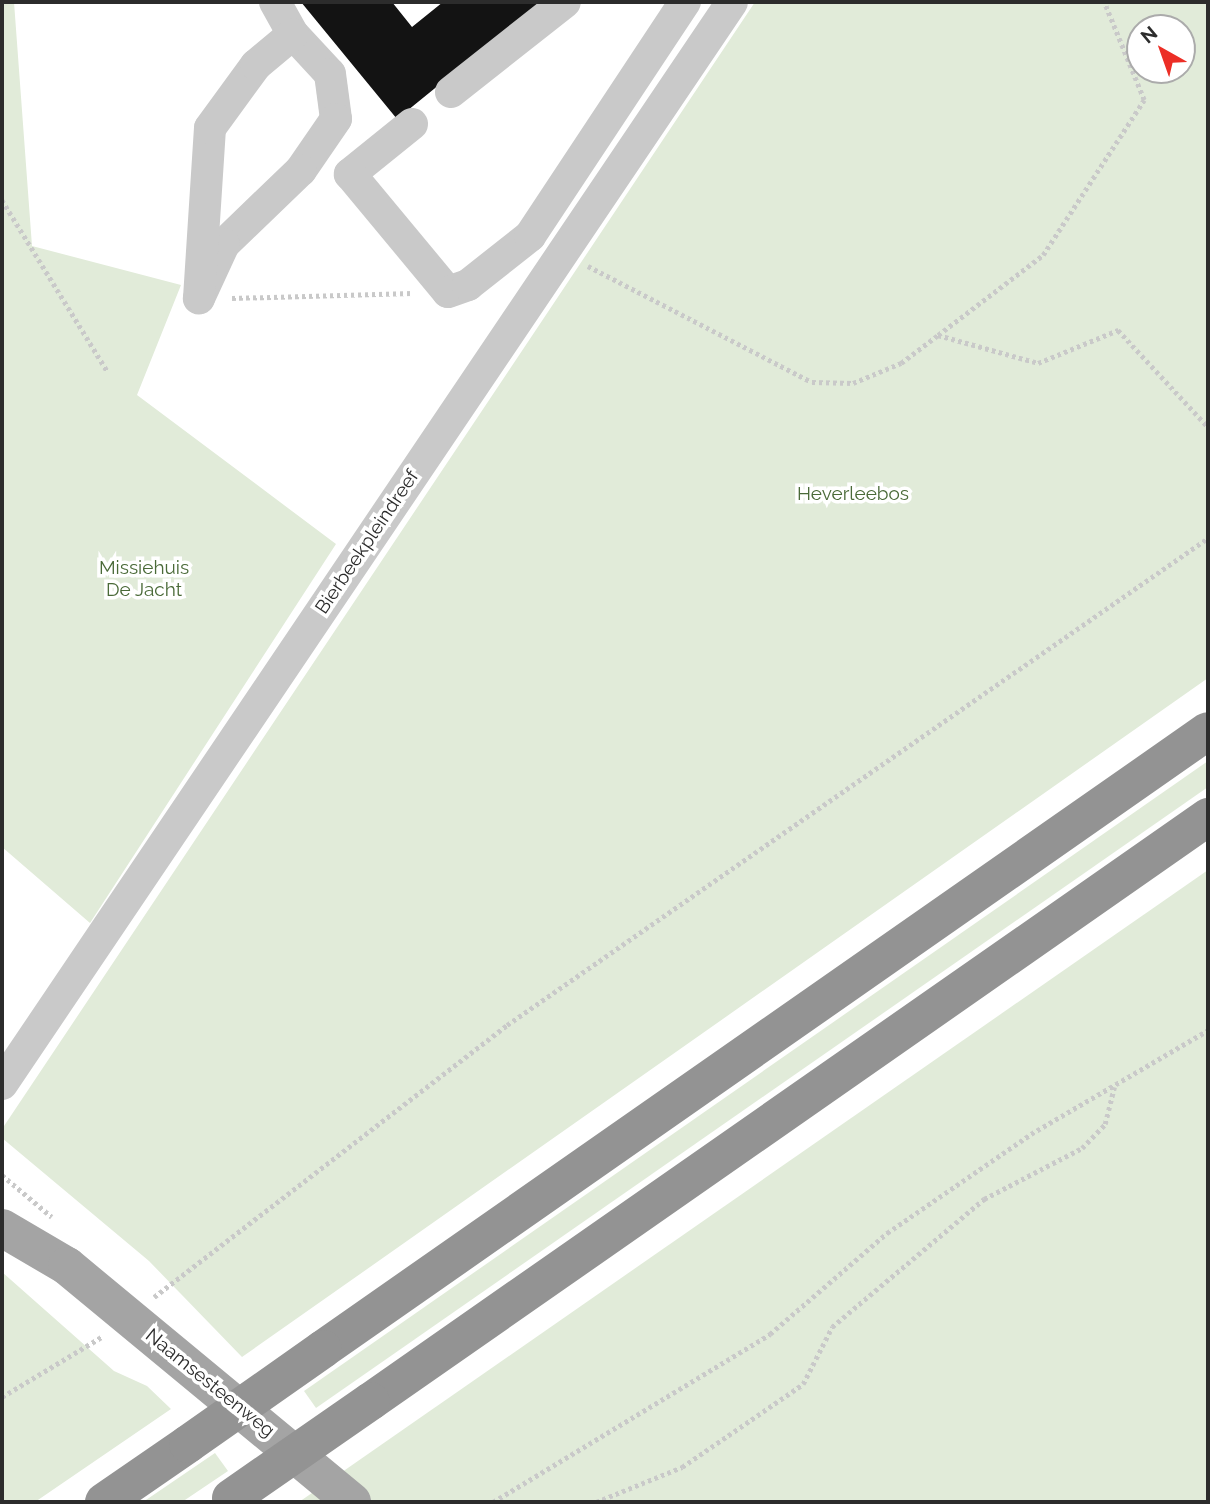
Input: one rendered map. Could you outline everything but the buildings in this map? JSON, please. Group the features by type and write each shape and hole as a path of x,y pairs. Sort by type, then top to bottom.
{"highway":[{"path":"104,1502 1208,731"},
{"path":"228,1500 1208,817"}],"main road":[{"name":"Naamsesteenweg","path":"18,1202 67,1266"},
{"name":"Naamsesteenweg","path":"2,1228 67,1266 352,1502"}],"lane":[{"path":"199,298 224,244 300,170 336,120 330,74 293,34 275,2"},
{"path":"451,92 565,2"},
{"path":"412,124 351,174 448,292 468,285 530,236 685,2"},
{"name":"Bierbeekpleindreef","path":"2,1084 733,2"},
{"path":"199,298 210,128 256,65 293,34"}],"path":[{"path":"562,253 812,382 853,383 901,363 1043,255 1144,100 1104,2"},
{"path":"2,200 108,372"},
{"path":"199,298 448,292"},
{"path":"937,335 1038,363 1118,330 1208,426"},
{"path":"2,1398 130,1317 507,1026 1208,538"},
{"path":"493,1502 769,1334 887,1233 1031,1134 1208,1030"},
{"path":"596,1502 682,1466 803,1384 832,1327 974,1208 1082,1148 1105,1124 1114,1087"},
{"path":"2,1175 18,1202"}],"green space":[{"name":"Missiehuis De Jacht","path":"2,2 14,2 32,246 181,285 137,395 336,544 90,923 2,847"},
{"name":"Heverleebos","path":"755,2 1208,2 1208,678 242,1357 149,1261 2,1138 2,1129"},
{"path":"1208,761 1208,787 316,1408 304,1391"},
{"path":"1208,870 1208,1502 299,1502"},
{"path":"2,1272 114,1371 147,1386 171,1409 35,1502 2,1502"},
{"path":"215,1453 228,1471 182,1502 143,1502"}]}
